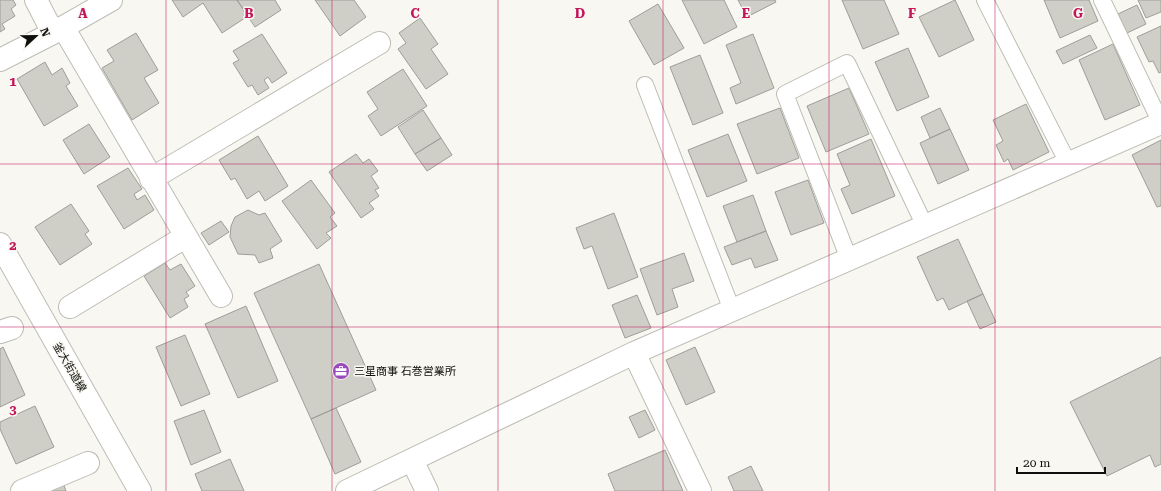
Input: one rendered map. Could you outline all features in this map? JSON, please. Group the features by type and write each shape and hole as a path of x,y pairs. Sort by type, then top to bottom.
{"street":[{"path":"36,0 58,30 186,237 220,296"},
{"path":"0,60 111,0"},
{"path":"151,180 379,43"},
{"path":"347,491 634,353 1161,123"},
{"path":"70,307 186,237"},
{"name":"釜大街道線","path":"0,244 140,491"},
{"path":"634,353 700,491"},
{"path":"412,460 427,491"},
{"path":"22,491 88,463"}],"lane":[{"path":"985,0 1068,163"},
{"path":"1102,0 1161,123"},
{"path":"849,259 785,94 847,63 925,226"},
{"path":"644,85 732,310"}],"building":[{"path":"0,0 13,0 16,5 11,9 15,16 2,24 5,29 0,32"},
{"path":"172,0 237,0 248,16 222,33 203,3 183,17"},
{"path":"237,0 275,0 281,10 255,27"},
{"path":"315,0 354,0 366,17 340,36"},
{"path":"682,0 724,0 737,27 704,44"},
{"path":"738,0 775,0 776,2 747,17"},
{"path":"842,0 884,0 899,34 863,49"},
{"path":"955,0 974,40 939,57 919,17"},
{"path":"1044,0 1089,0 1098,21 1060,38"},
{"path":"1138,0 1161,0 1161,12 1146,18"},
{"path":"658,4 684,48 654,65 629,21"},
{"path":"1137,5 1146,24 1127,33 1118,14"},
{"path":"420,18 438,44 431,49 448,74 426,89 398,49 406,43 399,33"},
{"path":"1161,26 1161,72 1159,73 1153,61 1149,62 1137,37"},
{"path":"136,33 158,70 144,78 159,103 132,120 102,68 114,61 107,50"},
{"path":"262,34 287,73 272,83 268,77 264,80 269,88 258,95 252,85 248,87 233,63 239,60 233,51"},
{"path":"753,34 774,88 736,104 730,88 741,83 726,45"},
{"path":"1090,35 1097,48 1063,64 1056,51"},
{"path":"1113,44 1140,105 1105,120 1079,60"},
{"path":"908,48 929,97 897,111 875,62"},
{"path":"700,55 723,113 693,125 670,67"},
{"path":"45,62 52,75 62,68 70,83 66,86 78,106 44,126 17,79"},
{"path":"403,69 427,106 381,136 368,116 378,109 367,92"},
{"path":"849,88 869,134 826,152 807,106"},
{"path":"1026,104 1049,152 1013,170 1008,159 1004,162 996,145 1003,141 993,120"},
{"path":"780,108 799,158 757,174 737,124"},
{"path":"940,108 950,129 930,138 921,117"},
{"path":"423,110 441,138 415,154 398,127"},
{"path":"89,124 110,157 84,174 63,140"},
{"path":"950,129 969,170 938,184 920,143"},
{"path":"728,134 747,181 707,197 688,150"},
{"path":"258,136 288,186 265,201 259,191 247,199 235,178 231,180 219,160"},
{"path":"441,138 452,155 427,171 415,154"},
{"path":"871,139 895,196 852,214 841,189 850,185 837,154"},
{"path":"1161,140 1161,206 1157,207 1132,155"},
{"path":"356,154 363,163 369,159 378,171 371,176 379,188 375,190 379,196 369,203 374,209 361,218 329,172"},
{"path":"128,168 142,189 134,194 137,200 145,195 154,210 124,229 97,186"},
{"path":"311,180 335,213 330,217 337,226 326,233 331,238 317,249 282,201"},
{"path":"808,180 824,223 791,235 775,192"},
{"path":"753,195 766,231 737,242 723,206"},
{"path":"71,204 89,231 85,234 92,244 60,265 35,227"},
{"path":"248,210 259,215 265,213 282,241 270,249 273,258 259,263 255,255 238,254 230,237 231,226 235,217"},
{"path":"614,213 638,277 608,289 592,246 584,249 576,228"},
{"path":"221,221 229,232 209,245 201,233"},
{"path":"766,231 778,260 755,268 751,258 732,265 724,247"},
{"path":"958,239 983,294 949,310 943,298 937,301 917,257"},
{"path":"684,253 694,281 672,289 678,307 657,315 640,269"},
{"path":"165,263 170,270 181,264 195,286 186,292 189,296 184,299 188,307 170,318 144,276"},
{"path":"319,264 376,390 311,419 254,293"},
{"path":"983,294 996,322 980,329 967,301"},
{"path":"637,295 651,328 625,338 612,305"},
{"path":"246,306 278,381 238,398 205,324"},
{"path":"185,335 210,394 181,406 156,347"},
{"path":"3,347 25,395 0,407 0,349"},
{"path":"695,347 715,392 686,405 666,360"},
{"path":"1161,357 1161,464 1155,467 1150,455 1107,476 1070,402"},
{"path":"35,406 54,447 16,464 0,429 0,422"},
{"path":"336,408 361,462 335,474 311,419"},
{"path":"204,410 221,452 191,465 174,421"},
{"path":"645,410 655,430 639,438 629,417"},
{"path":"665,450 683,491 615,491 608,474"},
{"path":"230,459 244,491 202,491 195,474"},
{"path":"751,466 763,491 734,491 728,477"},
{"path":"63,483 66,491 45,491"}],"place":[{"name":"三星商事 石巻営業所","path":"341,371"}]}
